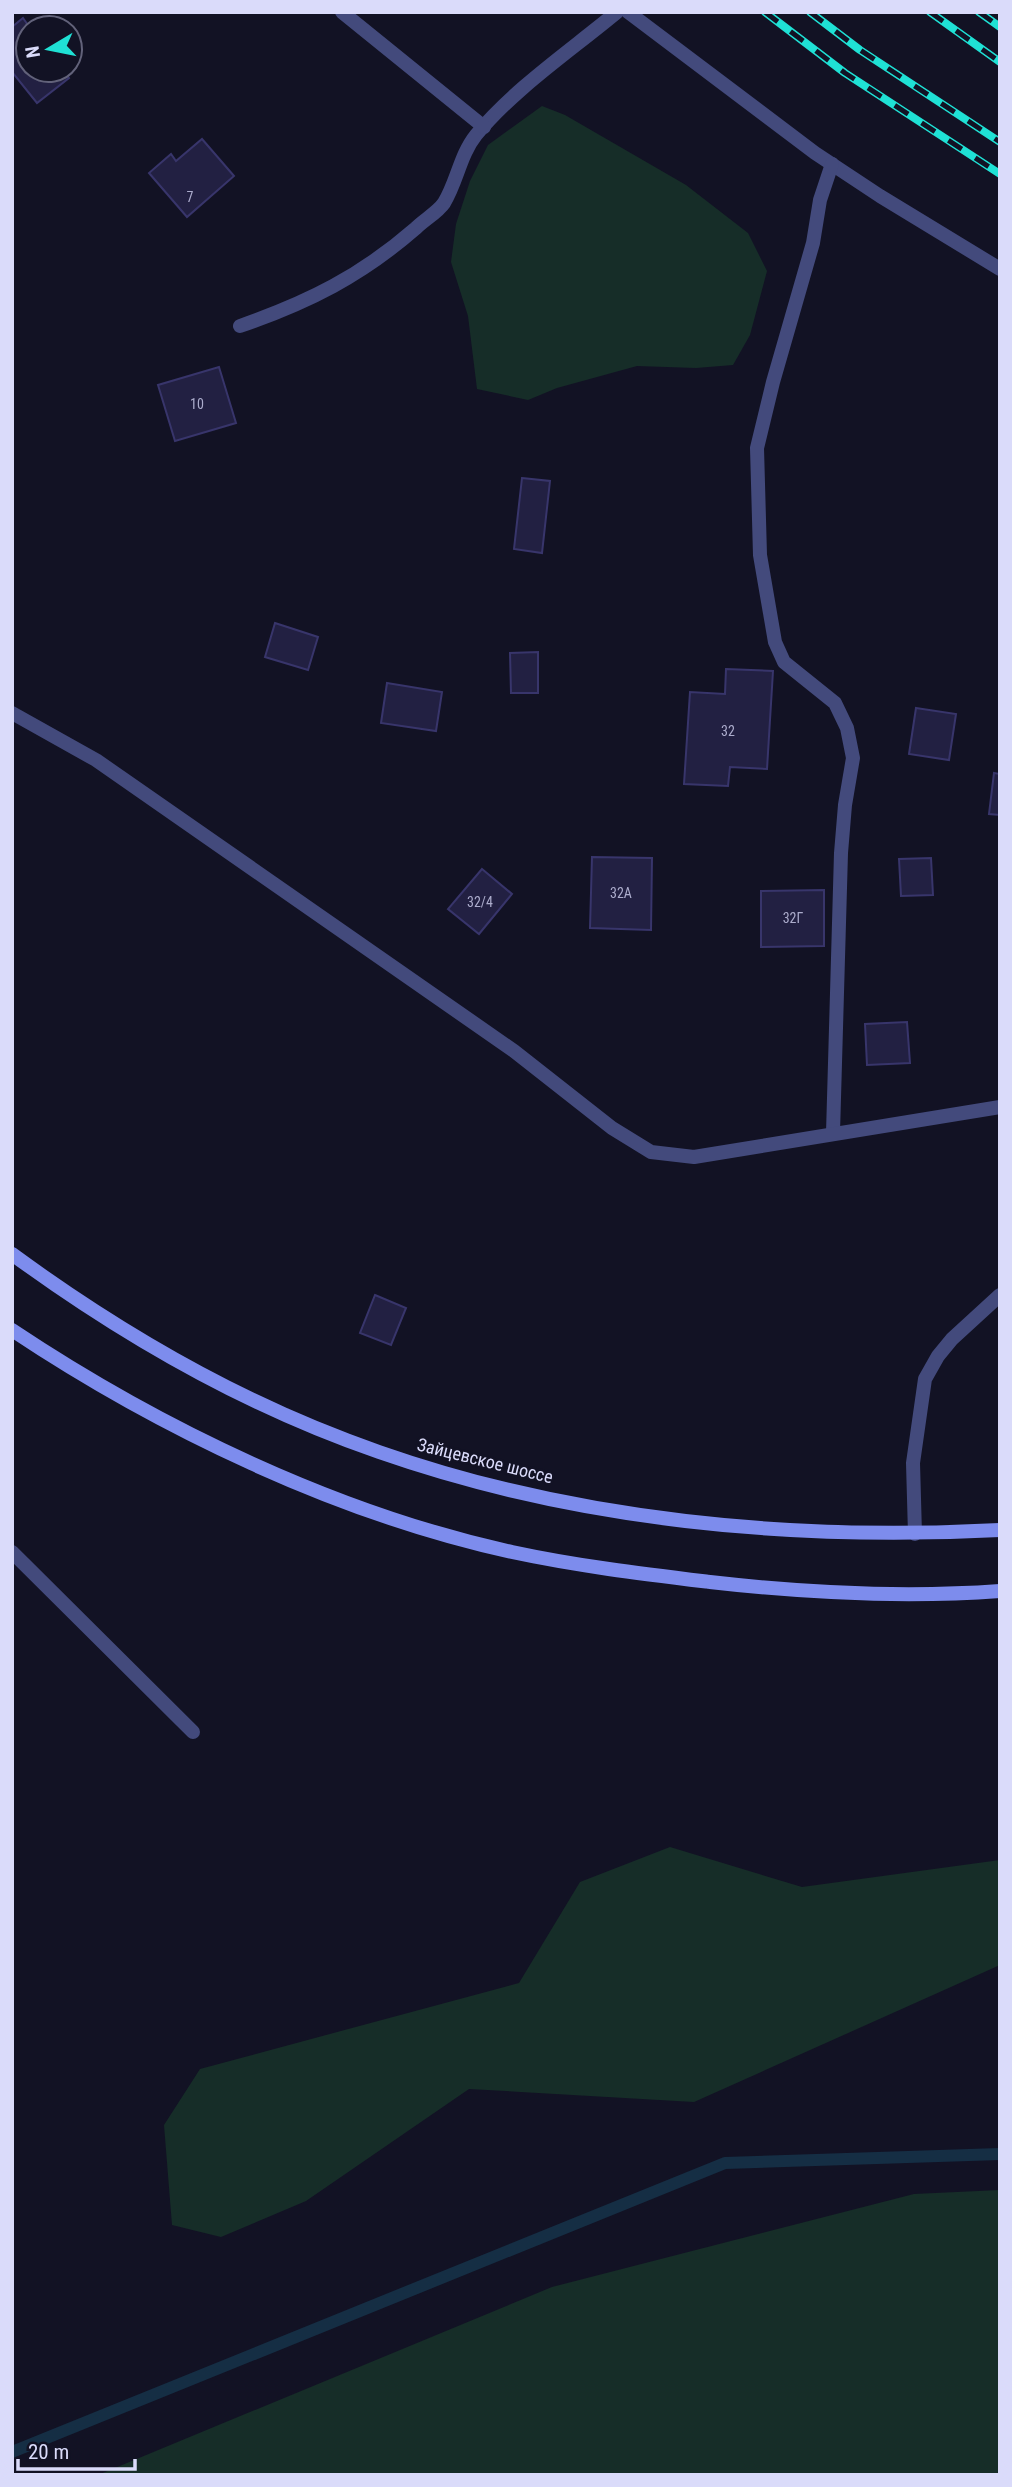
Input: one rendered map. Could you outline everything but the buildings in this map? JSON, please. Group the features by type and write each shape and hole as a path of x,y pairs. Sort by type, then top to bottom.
{"main road":[{"name":"Зайцевское шоссе","path":"12,1254 57,1287 145,1342 256,1402 379,1452 468,1480 651,1517 766,1528 915,1534 1000,1530"},
{"path":"12,1330 122,1399 286,1478 372,1511 509,1551 654,1576 769,1589 886,1595 1000,1591"}],"street":[{"path":"342,12 484,127"},
{"path":"240,326 293,307 336,286 384,256 443,204 469,148 484,127 519,92 617,12"},
{"path":"628,12 832,164 1000,269"},
{"path":"832,164 820,200 813,243 757,448 760,555 775,642 784,662 835,703 848,728 853,758 841,853 833,1133"},
{"path":"12,713 96,760 514,1051 612,1128 651,1153 694,1157 1000,1107"},
{"path":"915,1534 913,1463 925,1379 952,1339 1000,1295"},
{"path":"12,1552 193,1732"}],"green space":[{"path":"542,106 565,115 686,185 748,233 767,271 750,335 733,365 696,368 637,366 557,388 528,400 477,389 468,316 451,262 456,224 470,181 488,145"},
{"path":"670,1847 802,1887 1000,1860 1000,1965 694,2102 469,2089 306,2201 221,2237 172,2225 164,2125 200,2069 519,1983 580,1882"},
{"path":"1000,2190 1000,2475 98,2475 552,2287 914,2194"}],"waterway":[{"path":"12,2452 725,2163 1000,2154"}],"railway":[{"path":"765,12 845,73 1000,174"},
{"path":"810,12 860,50 1000,142"},
{"path":"930,12 1000,62"},
{"path":"979,12 1000,27"}]}
